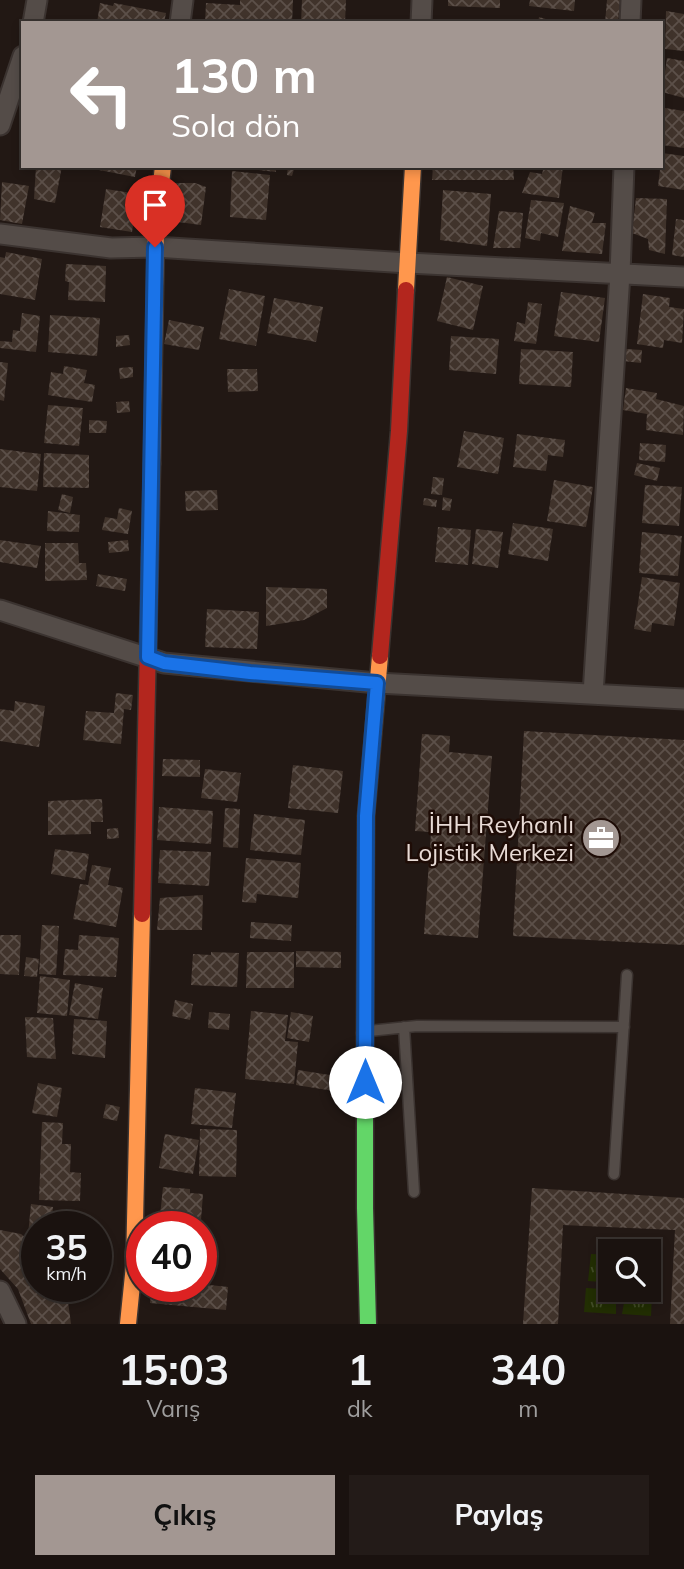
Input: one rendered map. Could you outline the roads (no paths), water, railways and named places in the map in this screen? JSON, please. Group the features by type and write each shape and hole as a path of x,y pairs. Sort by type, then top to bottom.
{"street":[{"path":"33,21 37,0"},
{"path":"180,21 183,0"},
{"path":"421,21 422,0"},
{"path":"630,21 631,0"},
{"path":"0,125 21,62"},
{"path":"128,1324 134,1265 155,247 163,168"},
{"path":"369,1324 365,1208 366,816 399,431 413,168"},
{"path":"593,694 620,274 624,168"},
{"path":"0,234 33,240 111,247 155,247 684,277"},
{"path":"0,610 164,663 377,683 684,699"},
{"path":"0,1292 16,1324"}],"lane":[{"path":"614,1174 627,975"},
{"path":"365,1031 404,1027 624,1027"},
{"path":"404,1027 414,1192"}],"place":[{"name":"İHH Reyhanlı Lojistik Merkezi","path":"601,838"}]}
